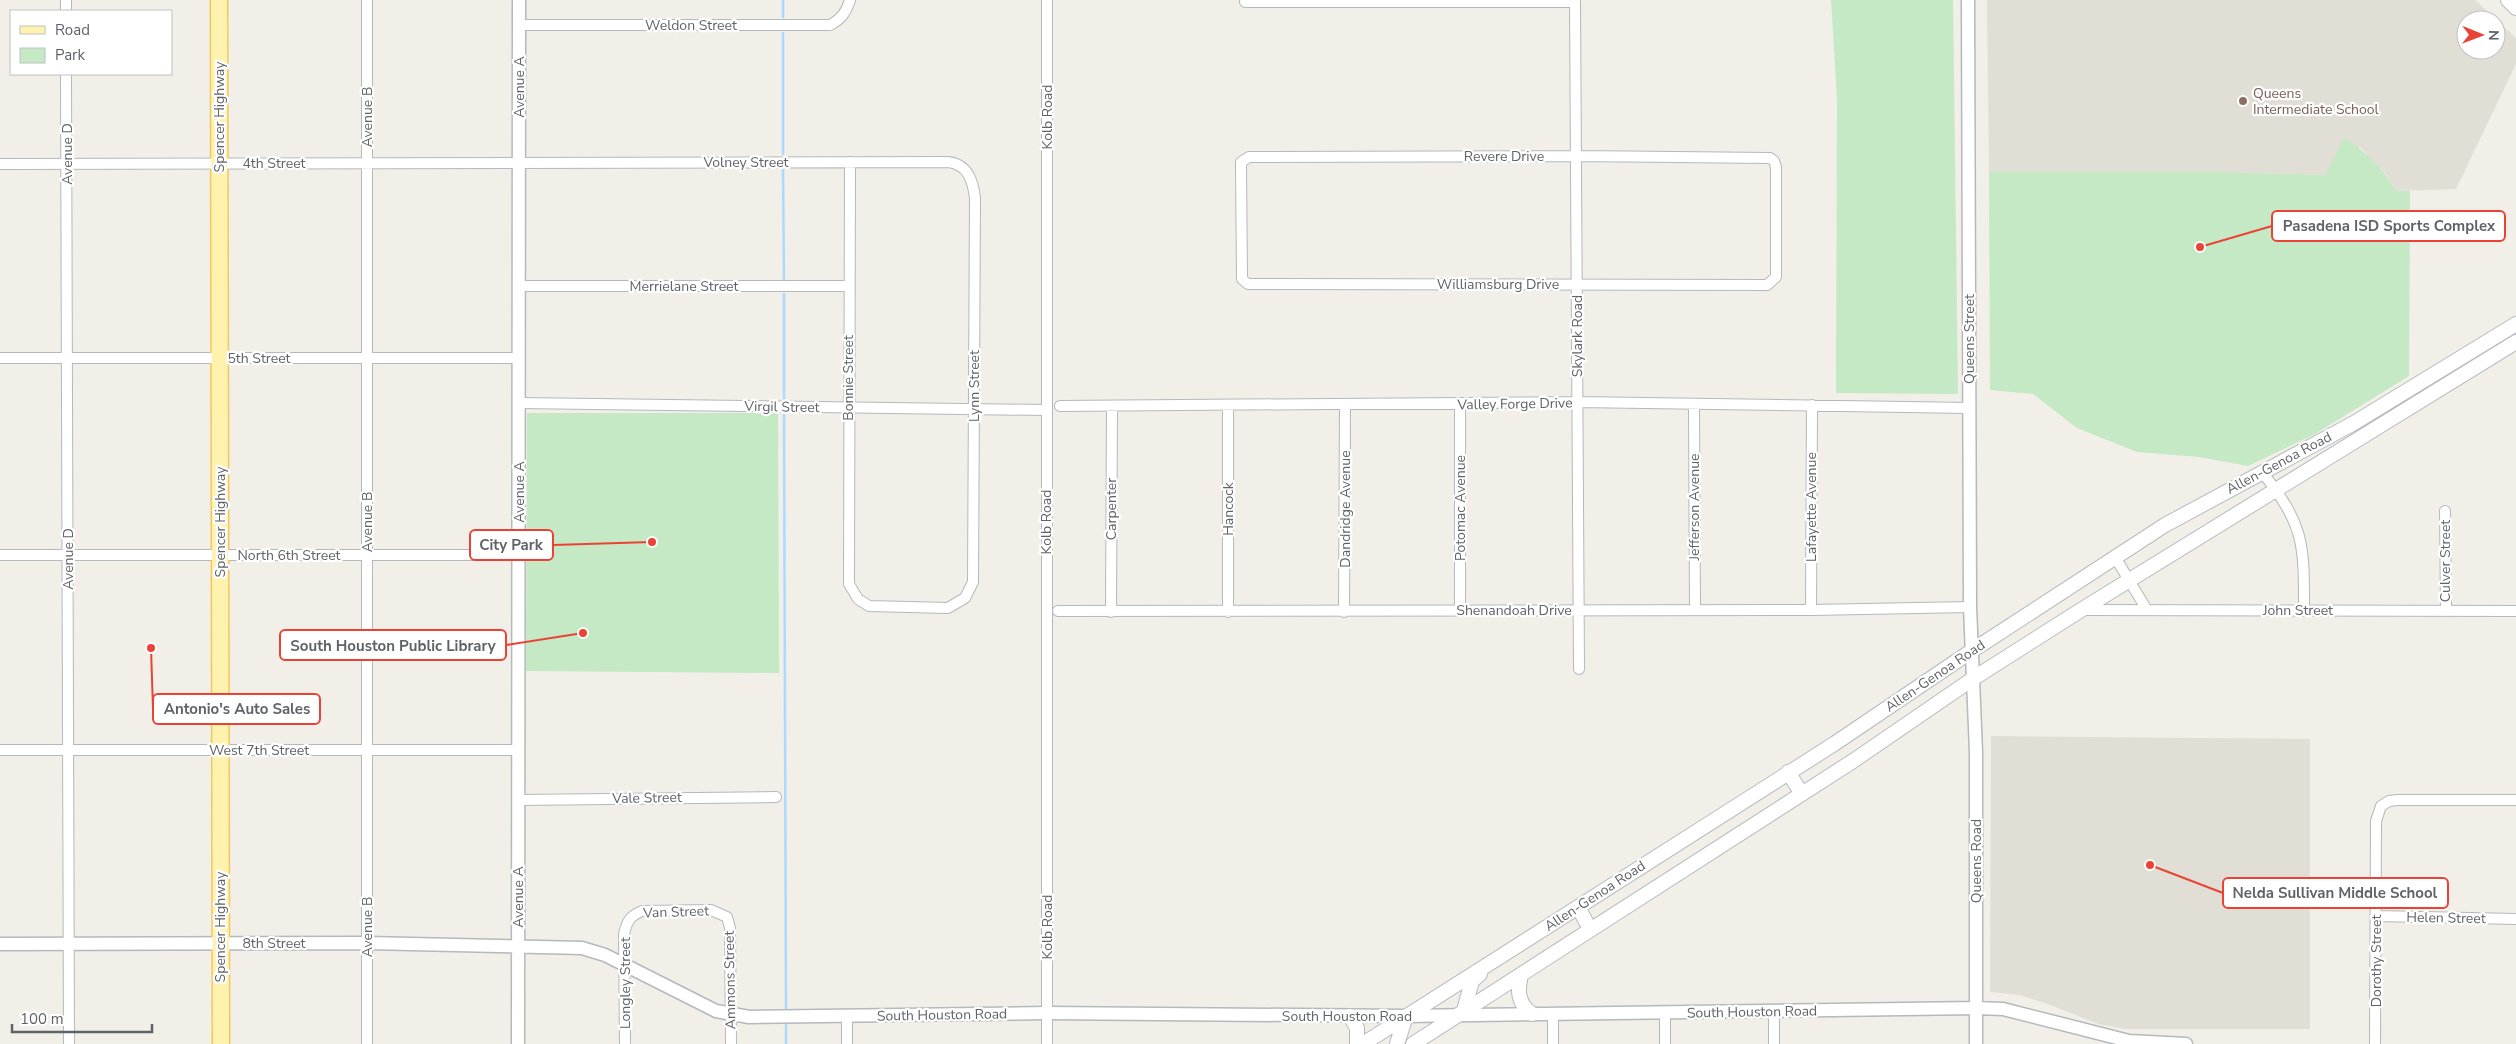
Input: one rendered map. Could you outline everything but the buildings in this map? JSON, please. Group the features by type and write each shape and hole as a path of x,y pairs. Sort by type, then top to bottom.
{"main road":[{"name":"Spencer Highway","path":"219,0 220,1044"},
{"path":"2508,0 2516,8"},
{"name":"Allen-Genoa Road","path":"1363,1044 1834,744 2114,557 2202,503 2354,423 2516,324"},
{"name":"Allen-Genoa Road","path":"1413,1044 1462,1014 1590,928 1802,794 1974,678 2516,342"},
{"path":"2472,350 2479,365"},
{"path":"1788,772 1802,794"},
{"path":"1578,907 1590,928"},
{"path":"1462,1014 1472,981 1494,962"},
{"path":"1521,974 1518,989 1520,1000 1524,1008 1532,1014"},
{"path":"1350,1016 1357,1028 1357,1044"},
{"path":"1397,1044 1406,1016"}],"street":[{"name":"Avenue B","path":"367,0 367,1044"},
{"name":"Avenue A","path":"518,1044 519,0"},
{"name":"Weldon Street","path":"519,25 830,25 839,20 846,11 850,0"},
{"name":"Kolb Road","path":"1046,0 1047,1044"},
{"name":"Queens Street","path":"1968,0 1970,652 1974,678"},
{"name":"Skylark Road","path":"1245,2 1575,2 1579,669"},
{"name":"Avenue D","path":"66,75 69,1044"},
{"name":"Revere Drive","path":"1241,228 1241,162 1249,157 1577,156 1770,158 1774,161 1776,167 1777,220"},
{"name":"Bonnie Street","path":"850,162 849,575 853,593 869,606 948,608 965,598"},
{"name":"Volney Street","path":"518,164 948,162 956,163 969,173"},
{"name":"4th Street","path":"0,164 518,164"},
{"name":"Lynn Street","path":"965,598 973,582 975,198 969,173"},
{"name":"Williamsburg Drive","path":"1241,228 1241,274 1242,279 1248,284 1767,285 1772,283 1776,277 1777,220"},
{"name":"Merrielane Street","path":"519,286 849,286"},
{"name":"5th Street","path":"0,358 519,358"},
{"name":"Valley Forge Drive","path":"1060,406 1460,405 1577,402 1969,408"},
{"name":"Virgil Street","path":"519,403 1046,410"},
{"name":"Jefferson Avenue","path":"1694,404 1695,610"},
{"name":"Dandridge Avenue","path":"1344,612 1345,405"},
{"name":"Potomac Avenue","path":"1460,405 1460,610"},
{"name":"Lafayette Avenue","path":"1810,610 1812,405"},
{"name":"Carpenter","path":"1111,612 1112,406"},
{"name":"Hancock","path":"1228,406 1228,612"},
{"path":"2262,472 2276,490 2298,529 2304,561 2304,610"},
{"name":"Culver Street","path":"2445,512 2446,610"},
{"name":"North 6th Street","path":"0,555 519,555"},
{"path":"2114,557 2147,610"},
{"name":"Shenandoah Drive","path":"1058,612 1810,610 1970,607"},
{"name":"John Street","path":"2081,610 2516,611"},
{"name":"Queens Road","path":"1974,678 1976,752 1976,1044"},
{"name":"West 7th Street","path":"0,750 518,750"},
{"name":"Vale Street","path":"518,800 776,797"},
{"name":"Dorothy Street","path":"2376,1044 2376,821 2381,806 2398,800 2516,800"},
{"name":"Van Street","path":"626,922 633,915 642,911 712,910 727,917"},
{"name":"Helen Street","path":"2376,916 2516,919"},
{"name":"Ammons Street","path":"727,917 730,928 730,1044"},
{"name":"Longley Street","path":"625,1044 624,934 626,922"},
{"name":"8th Street","path":"0,944 367,943 518,946"},
{"name":"South Houston Road","path":"518,946 582,948 605,955 700,1004 731,1014 749,1017 1047,1013 1406,1016 1976,1008 2003,1010 2129,1041 2186,1044"},
{"path":"1774,1012 1774,1044"},
{"path":"1665,1013 1665,1044"},
{"path":"1553,1014 1553,1044"},
{"path":"847,1016 847,1044"}],"shaded area":[{"name":"Queens Intermediate School","path":"1987,0 2475,0 2486,10 2456,10 2456,60 2506,60 2506,29 2516,38 2516,64 2456,189 2396,191 2386,174 2360,147 2325,175 2226,172 1989,172"},
{"path":"1991,736 2310,739 2310,1029 2125,1029 2099,1024 2019,995 1990,992"}],"green space":[{"path":"1831,0 1953,0 1958,394 1836,393 1837,100"},
{"path":"2344,138 2373,161 2396,191 2410,191 2409,376 2315,434 2248,466 2199,457 2137,452 2077,428 2033,394 1990,390 1989,172 2226,172 2325,175"},
{"path":"527,413 778,413 779,673 526,671"}],"waterway":[{"path":"783,0 783,17"},
{"path":"783,33 783,154"},
{"path":"783,170 784,279"},
{"path":"784,294 784,399"},
{"path":"784,415 786,1008"},
{"path":"786,1025 786,1044"}],"place":[{"name":"Queens Intermediate School","path":"2243,101"},
{"name":"Pasadena ISD Sports Complex","path":"2200,247"},
{"name":"City Park","path":"652,542"},
{"name":"South Houston Public Library","path":"583,633"},
{"name":"Antonio's Auto Sales","path":"151,648"},
{"name":"Nelda Sullivan Middle School","path":"2150,865"}]}
